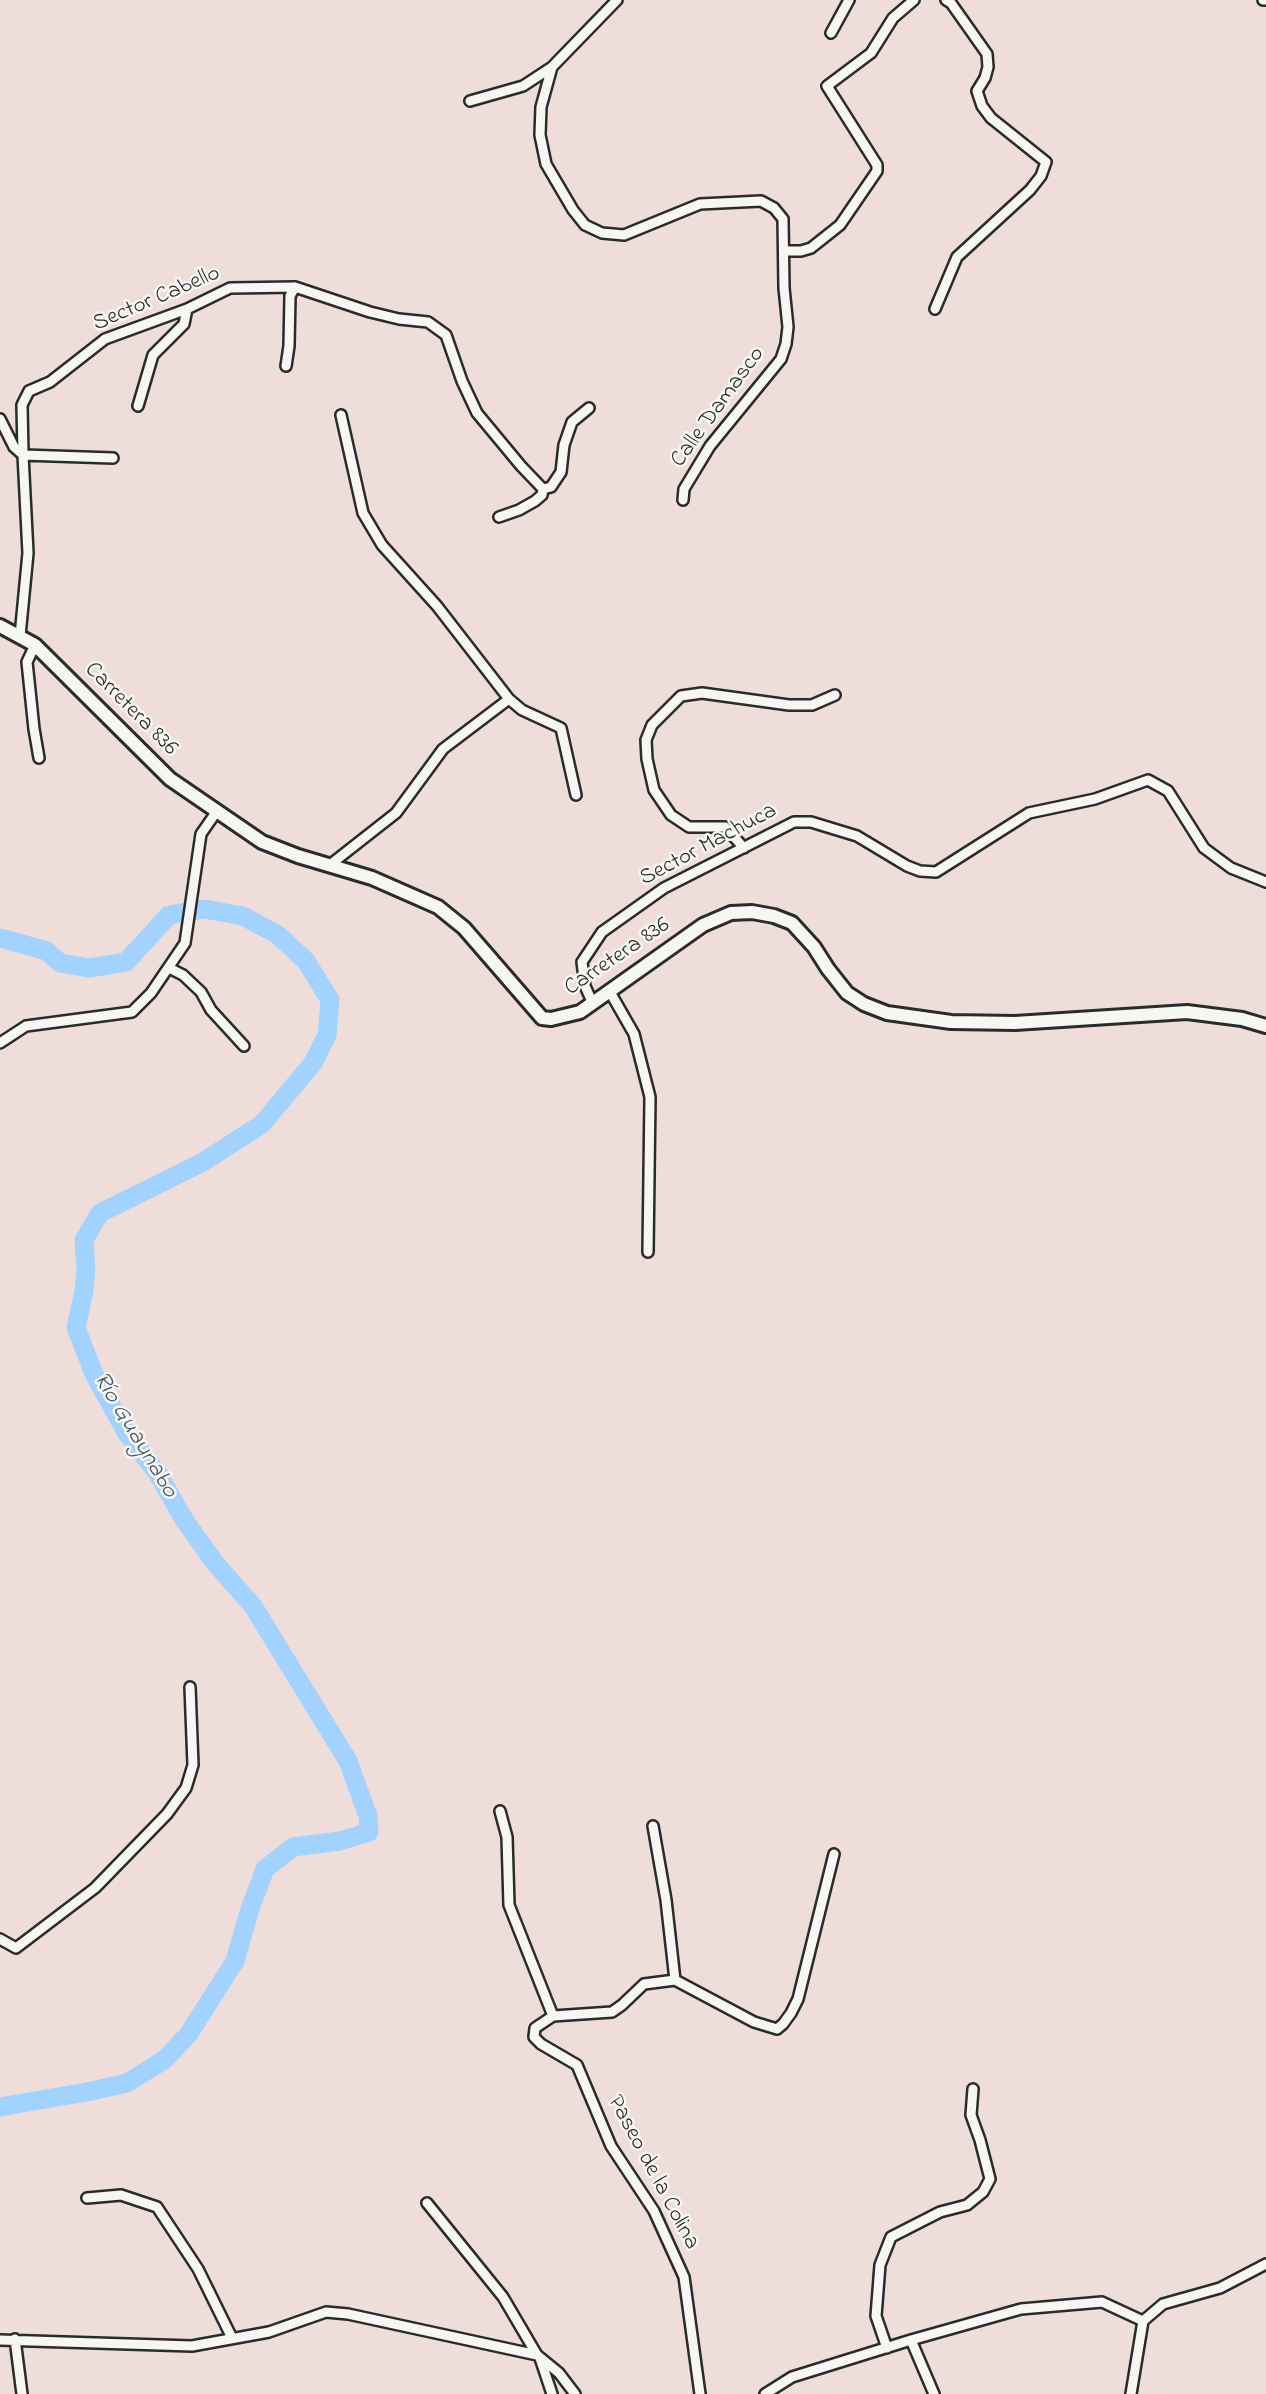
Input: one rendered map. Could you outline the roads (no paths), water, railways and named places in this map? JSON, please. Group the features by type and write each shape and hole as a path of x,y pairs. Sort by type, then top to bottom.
{"street":[{"name":"Calle Damasco","path":"470,101 523,86 552,68 617,0"},
{"path":"831,33 849,0"},
{"path":"784,251 811,248 840,225 877,171 877,165 827,86 871,53 893,18 914,0"},
{"path":"935,309 957,257 1030,190 1041,176 1046,162 990,118 982,106 977,91 988,67 986,54 946,0"},
{"name":"Calle Damasco","path":"552,68 541,107 541,135 546,164 585,225 602,233 624,234 700,204 761,201 774,208 783,219 784,288 788,327 781,359 710,446 684,489 683,500"},
{"path":"286,366 290,296 295,287"},
{"name":"Sector Cabello","path":"20,636 27,553 22,405 29,391 51,382 105,339 187,309 230,288 295,287 370,312 428,322 438,327 446,335 462,381 477,413 543,489"},
{"path":"138,405 153,355 184,324 187,309"},
{"path":"499,517 519,510 542,495 543,489 551,487 561,472 564,445 572,422 589,408"},
{"path":"341,415 363,513 376,535 402,569 437,606 509,699 522,710 561,729 576,795"},
{"path":"0,419 14,447 23,455 113,458"},
{"name":"Carretera 836","path":"0,626 35,645 170,779 262,842 298,856 372,878 438,907 464,928 542,1018 565,1017 580,1012 703,925 731,913 752,912 792,923 814,947 847,993 864,1004 887,1013 951,1022 1015,1023 1187,1012 1242,1019 1266,1026"},
{"path":"35,645 27,663 39,758"},
{"path":"744,848 725,827 689,827 671,815 654,790 647,759 646,740 652,725 681,696 702,693 789,705 812,705 835,695"},
{"path":"331,864 396,814 443,749 509,699"},
{"name":"Sector Machuca","path":"593,1003 585,986 582,962 602,932 664,888 794,822 811,822 857,836 907,866 920,871 936,872 1029,813 1095,799 1149,780 1168,791 1204,848 1231,868 1266,882"},
{"path":"0,1042 26,1026 132,1012 151,993 185,943 202,830 217,811"},
{"path":"169,968 183,975 201,992 211,1010 244,1046"},
{"path":"610,992 634,1034 650,1097 648,1252"},
{"path":"0,1939 16,1948 95,1888 167,1814 186,1788 193,1765 190,1687"},
{"path":"500,1811 507,1837 509,1905 553,2016 612,2011 644,1984 674,1980 754,2022 777,2029 798,1999 834,1854"},
{"path":"653,1826 666,1900 674,1980"},
{"name":"Paseo de la Colina","path":"553,2016 535,2028 534,2037 577,2065 611,2146 654,2211 684,2277 700,2394"},
{"path":"887,2348 876,2316 880,2265 891,2236 940,2212 967,2205 983,2192 990,2179 971,2115 973,2089"},
{"path":"87,2198 121,2195 158,2207 198,2269 232,2338"},
{"path":"427,2203 503,2297 538,2356 552,2394"},
{"path":"1130,2394 1143,2321 1163,2304 1220,2288 1266,2264"},
{"path":"765,2394 792,2377 1021,2309 1102,2302 1143,2321"},
{"path":"0,2340 192,2346 269,2332 326,2312 348,2314 538,2356 559,2373 575,2394"},
{"path":"15,2339 22,2394"},
{"path":"911,2340 934,2394"}],"waterway":[{"name":"Río Guaynabo","path":"0,938 47,951 60,963 89,968 126,962 169,915 204,909 243,916 278,935 306,961 330,1000 327,1035 313,1063 262,1124 203,1162 100,1213 84,1240 86,1269 76,1328 95,1376 126,1432 158,1474 185,1521 215,1563 253,1606 348,1761 368,1816 369,1832 340,1841 293,1847 265,1869 235,1961 188,2035 164,2060 127,2083 0,2107"}]}
